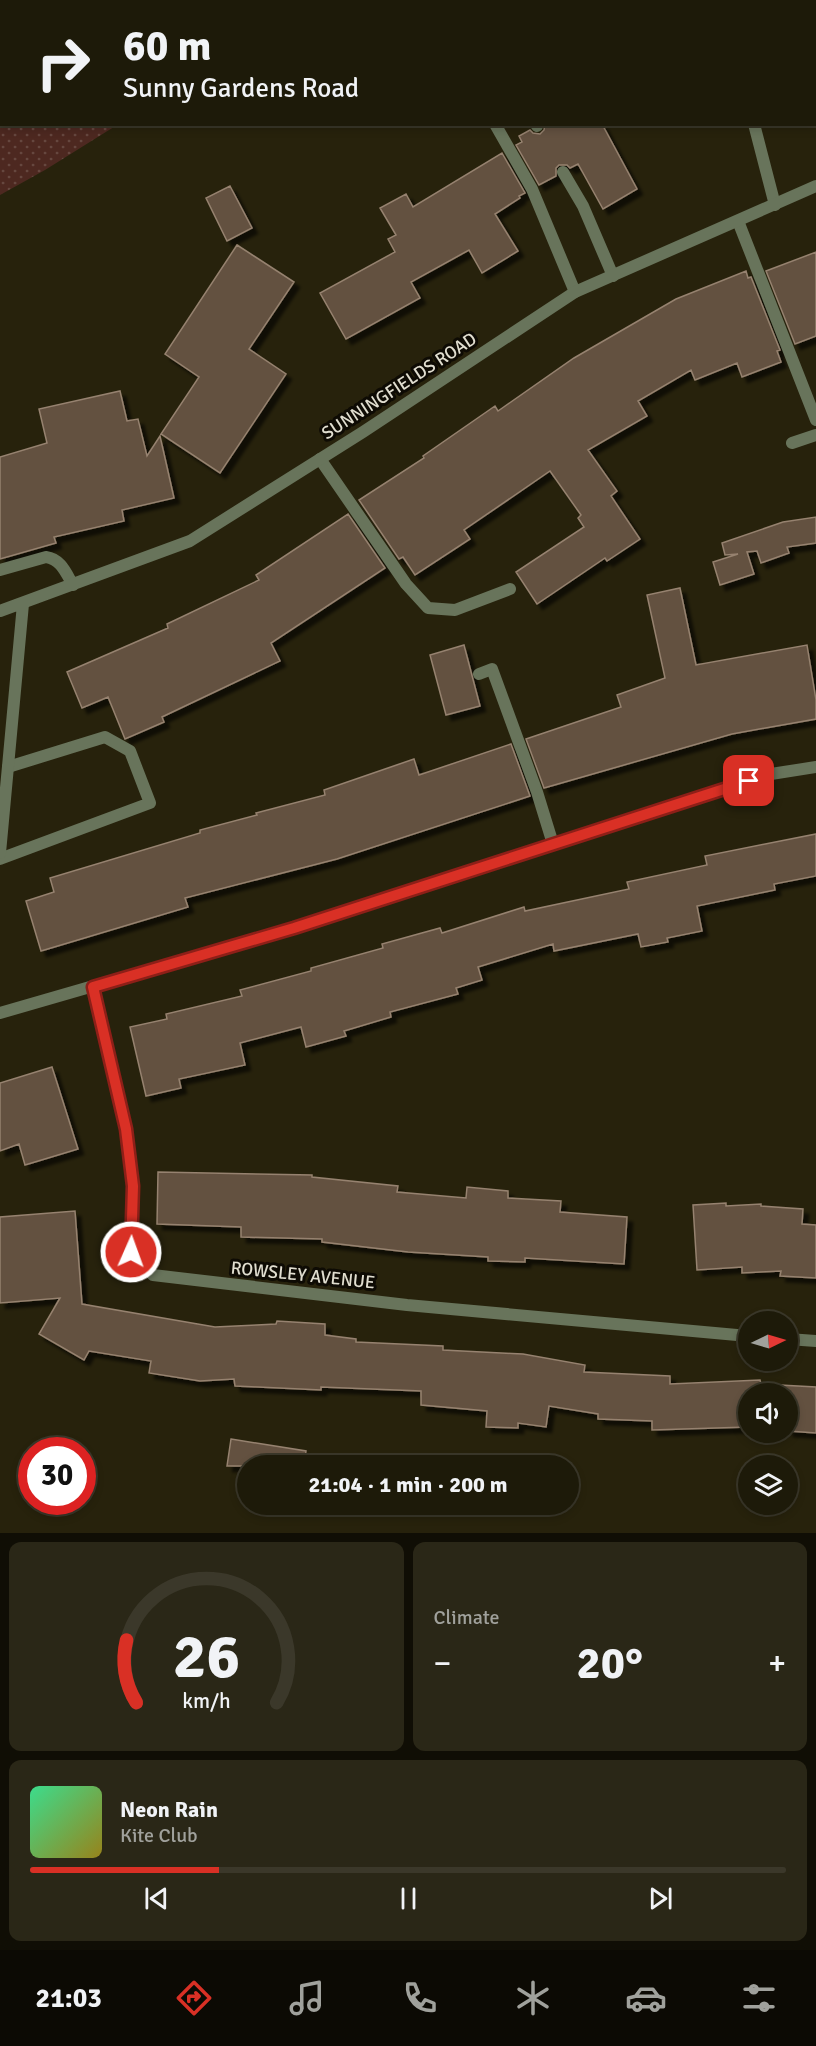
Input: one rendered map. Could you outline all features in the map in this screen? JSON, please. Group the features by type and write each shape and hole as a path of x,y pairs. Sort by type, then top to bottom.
{"street":[{"path":"496,126 532,189 575,292"},
{"path":"755,126 775,205"},
{"path":"564,172 583,206 613,276"},
{"name":"SUNNINGFIELDS ROAD","path":"0,611 190,541 575,292 816,186"},
{"path":"738,221 816,420"},
{"path":"792,443 816,435"},
{"path":"320,459 406,584 428,608 454,610 510,589"},
{"path":"0,570 46,557 53,558 59,562 73,585"},
{"path":"0,853 23,604"},
{"path":"478,674 492,669 537,792 553,844"},
{"path":"0,859 150,803 130,751 105,737 8,767"},
{"path":"0,1013 294,928 771,774 816,767"},
{"name":"ROWSLEY AVENUE","path":"93,987 126,1129 133,1186 131,1252 153,1275 407,1305 738,1335"},
{"path":"798,1340 816,1341"}],"shaded area":[{"path":"0,126 115,126 45,170 0,195"}],"building":[{"path":"545,126 603,126 637,189 603,209 578,164 570,168 567,165 559,165 556,168 556,176 539,185 516,145 522,142 519,136 530,130 540,134"},
{"path":"502,153 525,193 495,214 518,251 482,273 469,250 411,282 420,298 346,339 320,293 395,252 388,239 396,235 380,208 406,194 413,207"},
{"path":"230,186 252,228 227,241 206,198"},
{"path":"237,245 294,282 249,349 286,374 220,473 161,434 199,377 165,354"},
{"path":"816,252 816,336 795,344 766,271"},
{"path":"746,271 748,278 751,277 780,350 777,351 781,362 742,377 737,363 695,380 691,370 638,401 647,416 588,450 617,491 611,496 640,539 607,561 605,558 537,604 516,572 584,527 578,518 581,515 550,471 464,530 470,539 415,575 403,557 399,559 359,500 424,458 423,456 495,406 498,411 574,358 676,299"},
{"path":"120,391 127,421 138,419 147,456 160,436 174,498 122,510 124,521 54,537 56,543 0,559 0,457 47,443 39,409"},
{"path":"348,514 385,568 271,643 280,661 162,717 164,722 125,739 108,697 82,708 67,672 168,628 167,624 259,580 256,575"},
{"path":"816,517 816,543 787,547 789,553 761,563 757,551 747,552 754,574 720,585 713,562 738,554 725,555 722,543 783,522"},
{"path":"680,588 696,665 807,645 816,700 816,719 732,734 544,788 526,739 621,707 617,695 665,678 647,595"},
{"path":"464,645 480,706 446,715 430,655"},
{"path":"511,744 530,796 337,859 185,898 188,907 41,951 26,901 54,892 50,878 200,833 200,830 257,815 256,813 325,795 324,790 414,759 419,775"},
{"path":"816,834 816,876 774,884 775,890 697,906 702,931 667,938 668,942 641,947 638,934 554,951 553,944 478,967 482,980 456,988 458,994 390,1012 391,1017 344,1031 346,1036 306,1047 301,1027 240,1043 245,1065 179,1079 181,1088 146,1096 130,1027 167,1019 166,1014 242,996 240,990 383,948 382,944 440,928 442,933 524,907 525,911 629,889 627,882 707,865 705,856"},
{"path":"52,1067 78,1149 25,1165 19,1144 0,1151 0,1083"},
{"path":"158,1172 312,1175 312,1177 398,1186 397,1192 466,1198 467,1187 508,1191 508,1198 561,1201 560,1212 627,1217 624,1264 525,1258 525,1262 488,1261 488,1257 408,1252 322,1242 322,1239 241,1237 241,1227 157,1224"},
{"path":"726,1203 726,1206 761,1204 761,1206 803,1209 802,1224 816,1225 816,1278 780,1276 781,1271 742,1273 742,1267 697,1270 693,1205"},
{"path":"75,1211 82,1304 215,1327 276,1324 277,1321 325,1324 325,1335 356,1339 356,1342 443,1346 443,1350 523,1354 585,1365 584,1372 670,1376 670,1384 760,1380 761,1383 738,1383 738,1427 652,1430 652,1421 598,1419 598,1414 549,1406 546,1427 518,1423 518,1428 486,1427 487,1411 421,1405 421,1391 235,1386 234,1379 200,1381 149,1373 151,1361 89,1351 84,1360 39,1334 60,1298 0,1303 0,1217"},
{"path":"798,1386 816,1387 816,1433 798,1432"},
{"path":"231,1439 306,1451 305,1455 237,1455 237,1466 227,1466"}],"route":[{"path":"131,1252 133,1186 126,1129 93,987 294,928 749,781"}]}
